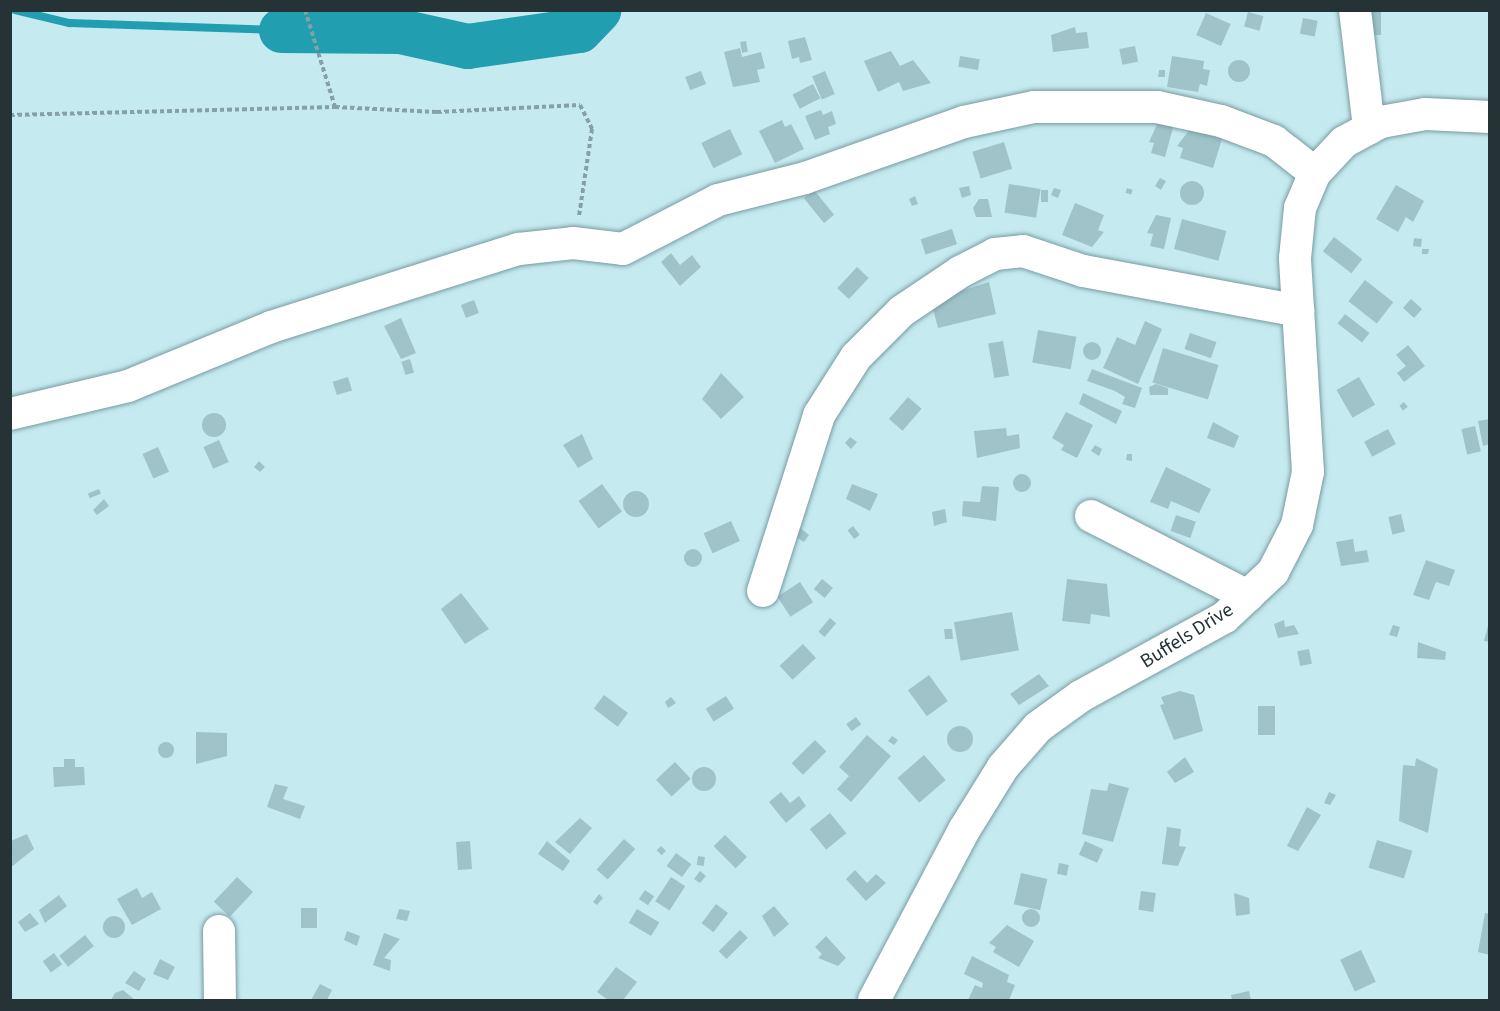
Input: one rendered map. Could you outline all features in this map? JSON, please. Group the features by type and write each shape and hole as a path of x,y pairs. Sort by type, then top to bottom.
{"street":[{"path":"1355,10 1369,128"},
{"path":"10,414 128,386 271,327 391,286 519,249 573,243 623,249 718,200 805,178 964,123 1034,107 1157,106 1221,121 1274,141 1315,173"},
{"name":"Buffels Drive","path":"874,1000 964,830 1003,767 1038,727 1081,696 1225,617 1273,572 1297,525 1308,472 1298,311 1300,208 1315,173 1344,142 1369,128 1425,114 1490,117"},
{"path":"763,591 819,415 856,357 902,311 960,272 995,254 1023,251 1083,271 1298,311"},
{"path":"1091,516 1248,596"},
{"path":"219,932 220,1000"}],"path":[{"path":"305,10 334,107"},
{"path":"10,115 334,107 437,112 580,105 592,129 573,243"}],"building":[{"path":"1366,10 1381,10 1381,35 1366,35"},
{"path":"1248,12 1263,16 1260,31 1244,26"},
{"path":"1206,13 1231,24 1221,46 1196,35"},
{"path":"1303,18 1318,21 1315,37 1300,34"},
{"path":"1075,27 1076,33 1087,32 1089,48 1053,52 1051,35"},
{"path":"805,37 812,60 800,63 799,57 792,59 788,41"},
{"path":"746,41 748,52 742,53 740,42"},
{"path":"1135,46 1138,62 1122,65 1119,49"},
{"path":"740,48 742,57 761,52 765,68 757,70 760,82 733,87 724,52"},
{"path":"891,51 900,66 913,60 931,83 903,91 899,82 878,92 864,61"},
{"path":"960,56 980,59 978,70 958,67"},
{"path":"1172,56 1204,61 1203,69 1210,70 1207,86 1200,84 1198,92 1167,87"},
{"path":"1239,60 1247,63 1250,71 1247,79 1239,82 1231,79 1228,71 1231,63"},
{"path":"1159,70 1165,70 1165,77 1158,77"},
{"path":"701,71 706,84 690,90 685,77"},
{"path":"825,71 835,94 822,99 812,76"},
{"path":"813,84 820,98 800,109 793,94"},
{"path":"821,110 823,115 832,111 836,124 828,127 830,134 815,140 805,116"},
{"path":"782,120 785,127 791,124 804,149 775,163 759,131"},
{"path":"1159,120 1174,124 1165,157 1151,153 1154,143 1149,142"},
{"path":"730,129 742,154 714,168 701,143"},
{"path":"1190,129 1222,139 1213,168 1180,158 1183,148 1177,146"},
{"path":"1004,142 1012,169 981,178 972,152"},
{"path":"1160,178 1166,181 1161,190 1155,186"},
{"path":"1192,181 1201,184 1204,193 1201,202 1192,205 1183,202 1180,193 1183,184"},
{"path":"1009,184 1041,189 1036,218 1004,213"},
{"path":"1396,185 1424,201 1413,222 1406,217 1398,232 1376,219"},
{"path":"969,186 971,195 962,198 959,188"},
{"path":"1054,188 1061,190 1058,198 1051,195"},
{"path":"1127,188 1133,190 1131,195 1125,193"},
{"path":"814,190 834,215 824,223 804,198"},
{"path":"1041,190 1048,190 1048,202 1041,202"},
{"path":"915,196 918,204 912,206 909,199"},
{"path":"979,199 988,199 992,217 976,217 973,208"},
{"path":"1075,203 1104,215 1098,230 1104,232 1092,247 1062,235"},
{"path":"1156,215 1171,218 1164,249 1150,246 1153,234 1147,233"},
{"path":"1182,219 1226,231 1218,261 1174,249"},
{"path":"952,229 957,244 926,254 921,239"},
{"path":"1334,237 1362,259 1351,273 1323,251"},
{"path":"1414,238 1422,239 1421,247 1413,246"},
{"path":"1422,249 1429,249 1428,254 1422,254"},
{"path":"671,253 680,265 692,255 701,267 680,286 661,262"},
{"path":"857,267 869,278 849,299 837,288"},
{"path":"1365,280 1393,302 1377,323 1348,301"},
{"path":"989,282 996,314 938,328 931,301"},
{"path":"1411,299 1422,309 1414,318 1403,308"},
{"path":"474,300 479,313 466,318 461,305"},
{"path":"1345,314 1369,333 1362,343 1338,323"},
{"path":"401,318 416,353 401,359 384,326"},
{"path":"1145,321 1162,329 1138,384 1103,368 1117,337 1135,345"},
{"path":"1038,330 1076,337 1071,369 1032,362"},
{"path":"1190,333 1216,342 1211,358 1184,349"},
{"path":"1003,341 1009,375 994,378 988,344"},
{"path":"1092,342 1098,345 1101,351 1098,357 1092,360 1086,357 1083,351 1086,345"},
{"path":"1408,345 1425,366 1404,382 1397,373 1406,366 1396,355"},
{"path":"1163,348 1218,365 1208,399 1152,382"},
{"path":"410,359 414,372 405,375 401,362"},
{"path":"1092,369 1142,388 1135,408 1122,404 1125,397 1115,391 1087,381"},
{"path":"721,373 744,397 721,419 702,399"},
{"path":"348,377 352,390 337,395 333,382"},
{"path":"1359,377 1375,405 1352,418 1336,390"},
{"path":"1156,384 1168,388 1168,395 1150,395 1149,387"},
{"path":"1083,393 1122,411 1116,424 1079,404"},
{"path":"908,397 922,409 903,431 889,419"},
{"path":"1404,402 1408,407 1403,410 1399,406"},
{"path":"1066,412 1093,425 1077,458 1061,450 1064,445 1052,438"},
{"path":"214,413 219,414 225,420 225,430 219,436 214,437 209,436 203,430 202,425 203,420 209,414"},
{"path":"1490,419 1490,444 1483,446 1478,421"},
{"path":"1213,422 1239,436 1234,448 1207,438"},
{"path":"1475,426 1481,451 1467,454 1461,429"},
{"path":"1006,428 1007,436 1019,434 1020,448 977,458 974,431"},
{"path":"1388,429 1396,444 1372,457 1364,442"},
{"path":"582,434 593,459 578,468 563,445"},
{"path":"850,437 857,442 851,449 845,443"},
{"path":"219,440 229,462 213,469 203,447"},
{"path":"1095,445 1102,449 1099,456 1091,451"},
{"path":"158,447 169,472 153,479 142,454"},
{"path":"1127,454 1132,454 1132,461 1126,460"},
{"path":"259,461 265,467 260,472 254,467"},
{"path":"1166,467 1211,489 1199,513 1171,501 1168,509 1150,502"},
{"path":"1022,474 1028,477 1031,483 1028,489 1022,492 1016,489 1013,483 1016,477"},
{"path":"602,484 622,512 599,529 579,501"},
{"path":"852,484 878,494 870,511 846,499"},
{"path":"982,486 999,487 996,521 962,516 963,501 980,502"},
{"path":"99,489 101,494 90,498 88,493"},
{"path":"636,491 645,495 649,504 645,513 636,517 627,513 623,504 627,495"},
{"path":"104,499 109,506 97,515 93,510"},
{"path":"945,509 947,522 934,526 932,512"},
{"path":"1401,514 1405,532 1392,534 1388,517"},
{"path":"1176,515 1196,522 1190,538 1170,531"},
{"path":"731,521 740,541 713,553 704,533"},
{"path":"853,526 860,535 854,539 847,530"},
{"path":"800,528 809,535 804,542 794,536"},
{"path":"1353,539 1355,552 1367,550 1369,562 1341,566 1336,542"},
{"path":"689,549 697,549 702,554 700,565 689,567 684,562 684,554"},
{"path":"1426,560 1455,570 1449,586 1436,582 1429,600 1413,595"},
{"path":"822,579 833,588 825,598 814,589"},
{"path":"1067,579 1107,584 1110,617 1091,614 1090,624 1062,621"},
{"path":"800,582 813,602 790,617 777,597"},
{"path":"461,593 489,629 465,644 441,609"},
{"path":"1012,612 1019,650 961,661 954,622"},
{"path":"830,618 836,623 825,637 818,632"},
{"path":"1284,620 1285,627 1294,625 1299,634 1278,638 1274,624"},
{"path":"1490,622 1490,642 1484,641"},
{"path":"1393,625 1400,627 1397,637 1389,635"},
{"path":"944,629 952,629 953,639 945,639"},
{"path":"1418,642 1446,652 1445,660 1417,658"},
{"path":"803,644 816,658 793,680 780,666"},
{"path":"1309,649 1312,664 1300,666 1297,651"},
{"path":"1039,674 1049,686 1019,705 1010,694"},
{"path":"929,675 948,701 927,716 908,690"},
{"path":"1180,691 1194,695 1203,731 1174,740 1160,705 1164,704 1161,697"},
{"path":"604,695 628,713 618,727 594,709"},
{"path":"726,696 734,709 714,721 706,709"},
{"path":"671,697 676,703 668,708 665,702"},
{"path":"1258,706 1275,706 1275,735 1258,735"},
{"path":"856,717 861,724 852,731 846,724"},
{"path":"960,726 969,730 973,739 969,748 960,752 951,748 947,739 951,730"},
{"path":"196,732 227,733 227,756 196,764"},
{"path":"867,735 891,756 851,802 837,789 849,776 839,767"},
{"path":"892,736 898,740 894,745 888,741"},
{"path":"815,740 826,751 803,775 792,763"},
{"path":"163,742 169,742 174,750 172,756 163,758 158,753 158,747"},
{"path":"924,755 946,780 919,803 898,778"},
{"path":"1185,757 1194,772 1175,783 1167,772"},
{"path":"1416,758 1438,769 1428,833 1399,821 1403,765 1415,766"},
{"path":"64,759 75,759 75,767 84,767 85,785 54,787 53,767 64,767"},
{"path":"675,762 691,779 672,797 656,780"},
{"path":"704,767 709,768 715,774 715,784 709,790 704,791 699,790 693,784 692,779 693,774 699,768"},
{"path":"1109,783 1129,788 1113,842 1082,834 1091,789 1107,791"},
{"path":"275,784 288,787 283,799 305,806 300,819 267,807"},
{"path":"781,792 790,803 799,796 806,806 786,823 769,802"},
{"path":"1329,792 1336,795 1330,805 1324,803"},
{"path":"1307,807 1321,815 1298,851 1287,846"},
{"path":"830,813 846,833 826,850 810,829"},
{"path":"580,818 592,828 570,854 555,842"},
{"path":"1167,827 1181,829 1179,846 1186,847 1178,866 1162,864"},
{"path":"27,834 34,849 10,868 11,841"},
{"path":"725,835 747,857 736,868 714,846"},
{"path":"624,839 635,849 608,880 597,869"},
{"path":"1377,840 1412,851 1404,879 1369,868"},
{"path":"470,841 472,869 458,870 456,842"},
{"path":"547,841 570,861 563,871 538,854"},
{"path":"1085,841 1103,849 1097,863 1079,855"},
{"path":"661,846 666,851 662,855 657,850"},
{"path":"676,853 691,864 682,877 667,866"},
{"path":"698,856 705,857 704,866 697,865"},
{"path":"1059,863 1069,865 1067,876 1057,874"},
{"path":"855,870 867,883 876,874 886,883 866,901 846,879"},
{"path":"700,871 706,876 700,883 694,879"},
{"path":"1021,873 1047,879 1040,910 1014,904"},
{"path":"237,877 253,892 230,917 214,902"},
{"path":"671,877 685,886 669,911 655,901"},
{"path":"137,888 142,898 152,892 161,909 132,925 117,899"},
{"path":"645,890 654,896 648,905 639,899"},
{"path":"1141,891 1156,893 1153,912 1138,910"},
{"path":"1234,893 1249,898 1250,914 1236,916"},
{"path":"599,894 603,898 597,905 593,902"},
{"path":"59,895 67,906 45,923 39,910"},
{"path":"716,904 728,913 714,932 702,923"},
{"path":"774,906 789,924 774,937 762,916"},
{"path":"301,908 317,908 317,928 301,928"},
{"path":"399,909 410,911 407,921 396,919"},
{"path":"637,909 659,922 651,936 629,923"},
{"path":"1031,909 1037,912 1040,918 1037,924 1031,927 1025,924 1022,918 1025,912"},
{"path":"30,913 39,924 25,932 18,922"},
{"path":"1485,913 1490,914 1490,955 1478,952"},
{"path":"114,916 122,919 125,927 122,935 114,938 106,935 103,927 106,919"},
{"path":"1007,925 1034,941 1019,967 993,952 996,947 989,943"},
{"path":"740,930 748,938 727,959 719,951"},
{"path":"347,931 360,936 357,946 344,940"},
{"path":"384,933 400,939 384,958 391,960 390,971 373,965"},
{"path":"85,935 94,946 68,967 59,956"},
{"path":"826,936 846,958 838,966 818,958 822,954 815,947"},
{"path":"1361,950 1376,982 1355,991 1340,960"},
{"path":"54,953 62,964 51,973 43,961"},
{"path":"972,956 1009,975 1007,982 1015,985 1009,1000 968,1000 975,985 982,988 983,983 964,974"},
{"path":"160,959 175,967 168,980 153,974"},
{"path":"616,967 637,982 623,1000 608,1000 597,992"},
{"path":"134,971 146,979 139,991 125,983"},
{"path":"320,984 332,990 327,1000 311,1000"},
{"path":"123,990 135,1000 111,1000 115,993"},
{"path":"1249,991 1251,1000 1232,1000 1231,995"}],"waterway":[{"path":"15,10 69,23 281,30"},
{"path":"281,30 400,31 467,46 579,30 598,10"}]}
